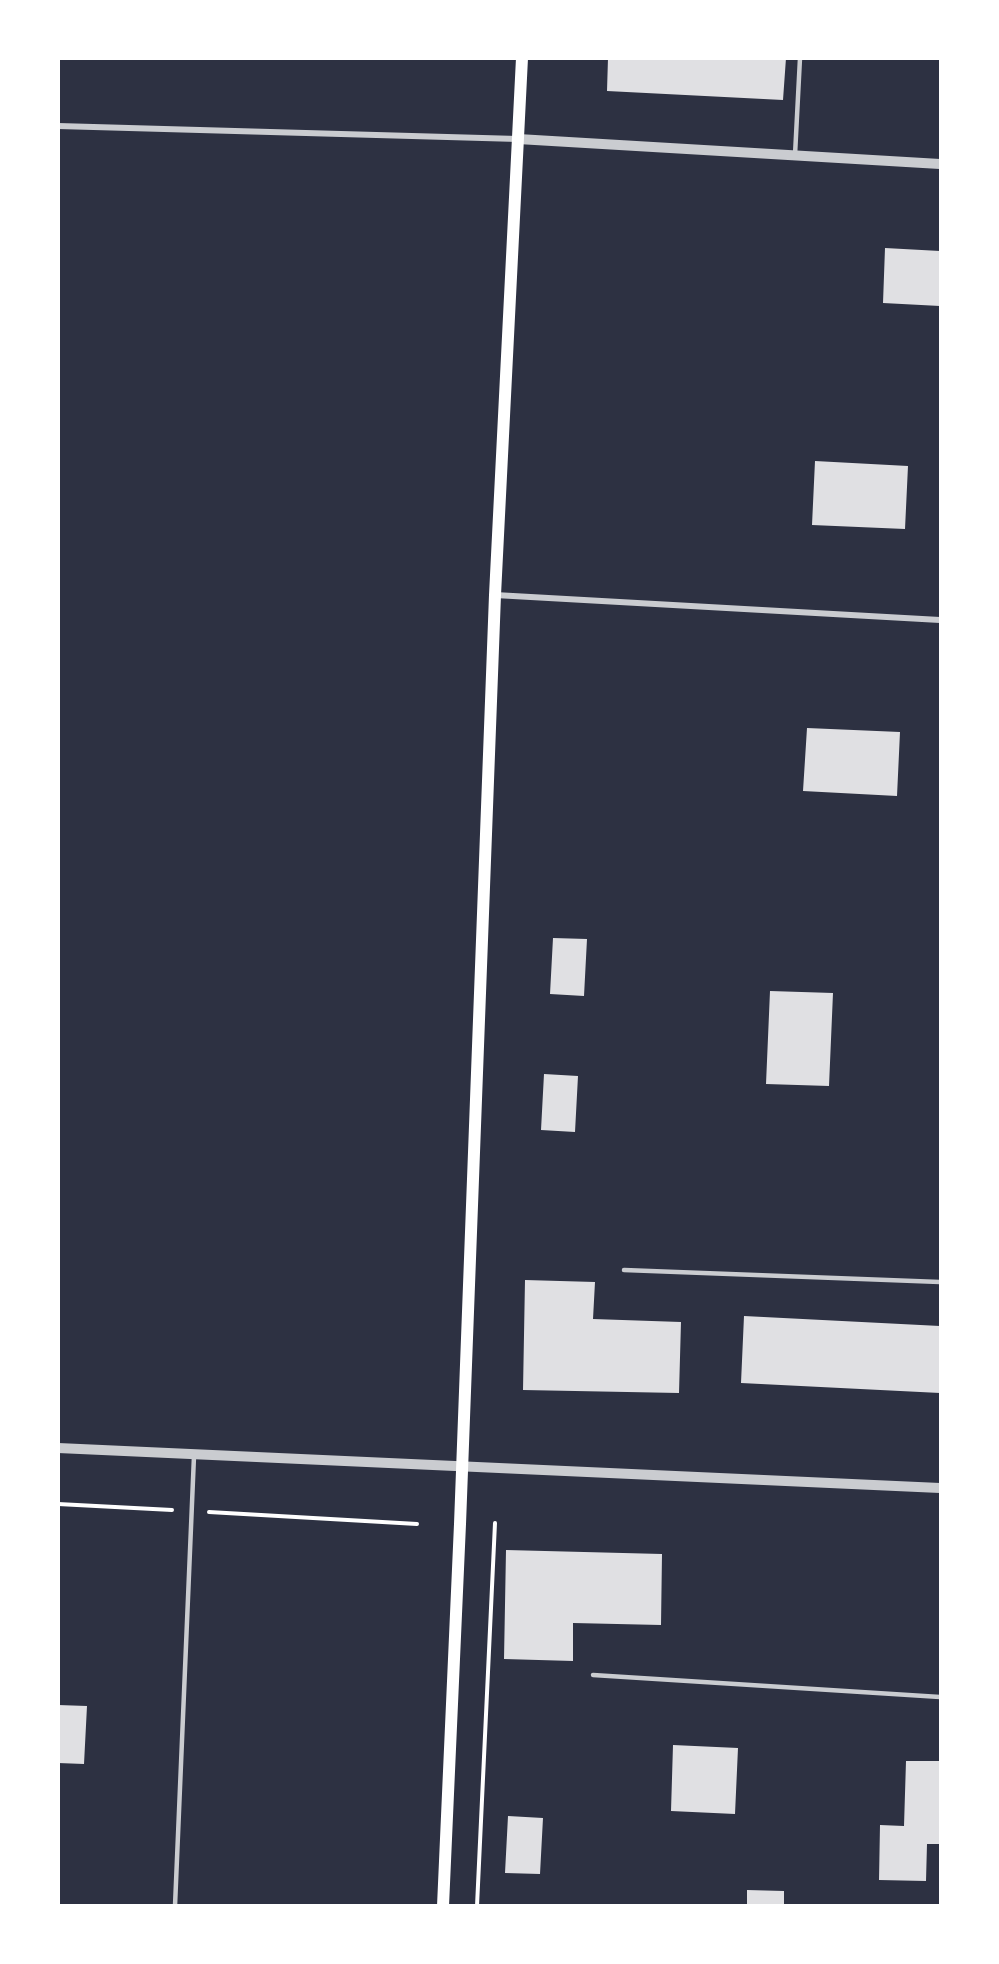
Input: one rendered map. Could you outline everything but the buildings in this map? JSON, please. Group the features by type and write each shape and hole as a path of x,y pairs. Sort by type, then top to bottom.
{"main road":[{"path":"443,1905 495,595 522,58"}],"street":[{"path":"58,126 518,139 940,164"},
{"path":"495,595 940,620"},
{"path":"58,1448 940,1488"}],"lane":[{"path":"795,155 800,58"},
{"path":"624,1270 940,1282"},
{"path":"175,1905 194,1454"},
{"path":"593,1675 940,1697"}],"path":[{"path":"58,1504 417,1524"},
{"path":"477,1905 495,1523"}]}
